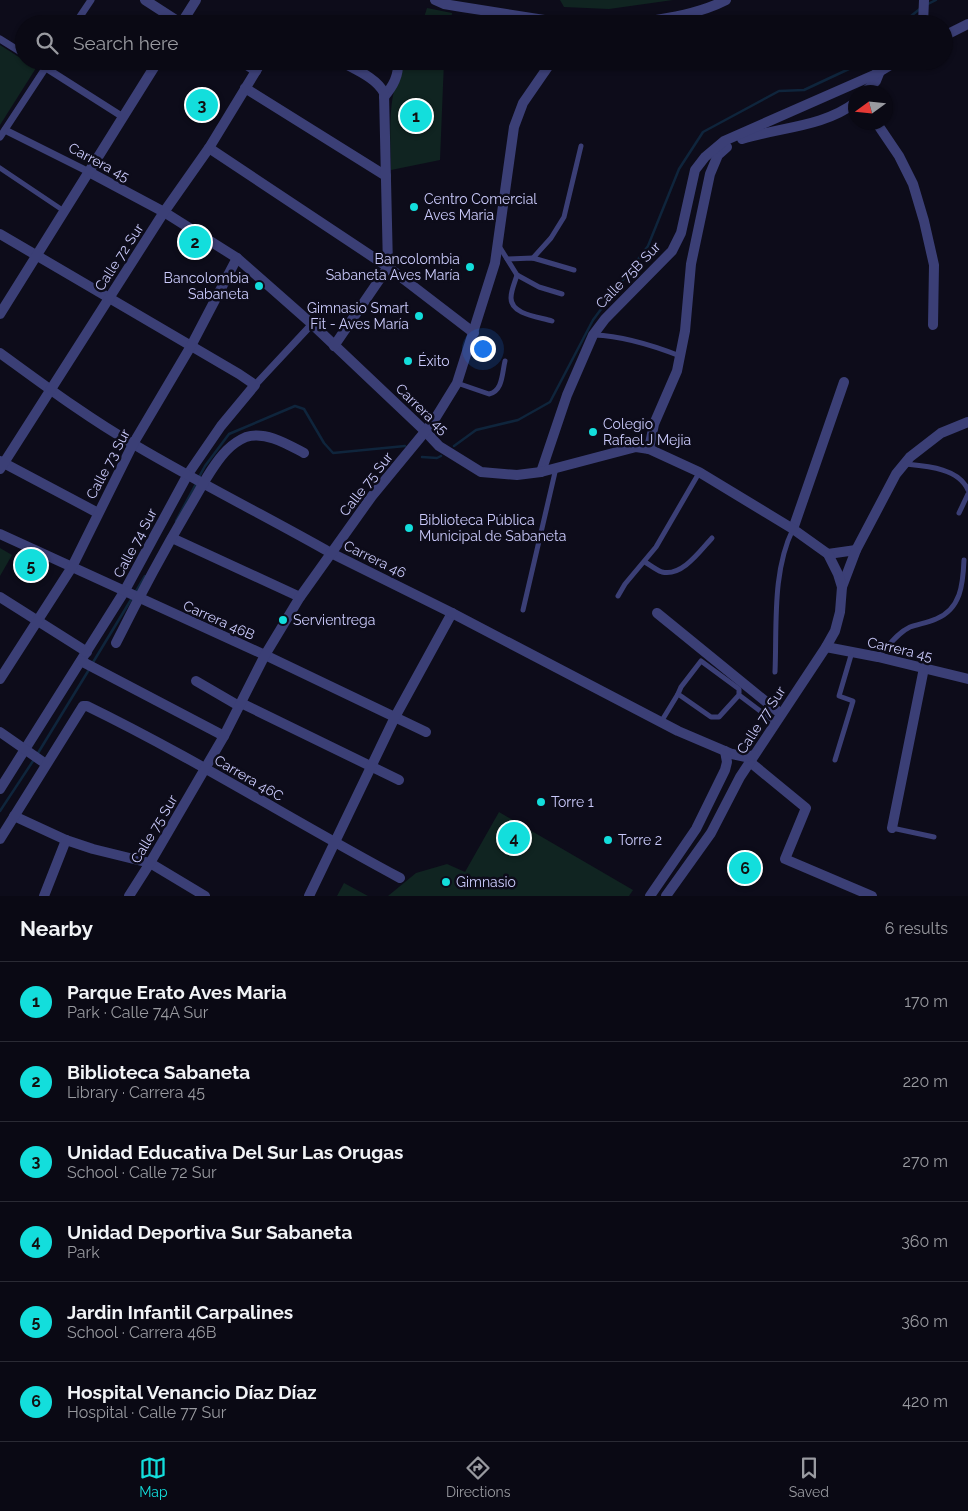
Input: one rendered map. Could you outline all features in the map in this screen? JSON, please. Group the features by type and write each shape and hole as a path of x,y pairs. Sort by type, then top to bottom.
{"street":[{"path":"81,15 91,0"},
{"path":"145,0 168,15"},
{"path":"187,15 196,0"},
{"path":"435,0 444,4 508,15"},
{"path":"680,15 711,7 726,0"},
{"path":"953,32 968,24"},
{"path":"0,39 15,48"},
{"path":"0,137 44,70"},
{"path":"56,70 123,117"},
{"path":"0,314 152,70"},
{"path":"334,346 388,267 383,93 374,81 355,70"},
{"path":"383,93 396,78 398,70"},
{"name":"Calle 75 Sur","path":"129,896 224,736 265,656 300,597 372,496 445,404 457,383 474,333 494,263 514,127 523,103 546,70"},
{"name":"Calle 72 Sur","path":"1,464 164,212 209,148 256,71"},
{"path":"872,85 880,71"},
{"name":"Calle 75B Sur","path":"541,472 567,395 594,334 605,319 672,251 680,233 695,170 704,157 724,141 880,71"},
{"path":"245,88 386,176"},
{"path":"649,449 654,424 678,372 685,331 691,264 710,174 718,155 732,143 751,136 822,119 848,108"},
{"name":"Carrera 45","path":"5,130 164,212 236,258 312,324 439,446 481,472 517,475 541,472 636,447 649,449 699,472 793,529 828,554 842,587"},
{"path":"881,130 899,156 913,184 924,221 934,265 933,325"},
{"path":"209,148 388,267 474,333"},
{"path":"0,234 255,385"},
{"name":"Calle 73 Sur","path":"0,679 72,567 133,444 191,346 236,258"},
{"name":"Calle 74 Sur","path":"0,789 28,752 84,663 86,652 131,596 172,538 196,479 221,426 255,385 312,324"},
{"name":"Carrera 46","path":"0,353 50,390 133,444 331,554 452,612 678,731 725,751 752,759"},
{"path":"793,529 844,382"},
{"name":"Calle 77 Sur","path":"668,896 711,833 740,777 835,632 842,587 856,550 896,474 910,457 941,433 968,422"},
{"name":"Calle 74 Sur","path":"116,643 131,596 196,479 226,451 247,437 262,435 304,453"},
{"path":"1,464 98,513"},
{"name":"Carrera 46B","path":"0,534 426,732"},
{"path":"172,538 300,597"},
{"path":"828,554 856,550"},
{"path":"0,597 86,652"},
{"path":"309,896 395,717 452,612"},
{"path":"657,614 778,718"},
{"name":"Carrera 45","path":"826,647 878,657 968,679"},
{"path":"84,663 224,736"},
{"path":"892,828 924,668"},
{"path":"196,681 240,705 399,780"},
{"name":"Carrera 46C","path":"44,763 83,706 87,706 143,733 334,843 400,878"},
{"path":"0,732 44,763 0,838"},
{"name":"Calle 77 Sur","path":"650,896 696,829 725,770 727,762 725,751"},
{"path":"752,759 806,808 785,859 872,896"},
{"path":"725,770 732,766 740,777"},
{"path":"14,816 66,840 121,857 150,863 205,896"},
{"path":"44,896 66,840"}],"lane":[{"path":"533,258 552,238 564,216 581,146"},
{"path":"0,168 64,211"},
{"path":"498,244 517,275 539,287 562,294"},
{"path":"507,259 533,258 574,270"},
{"path":"517,275 511,297 512,304 518,310 552,321"},
{"path":"594,334 636,341 680,357"},
{"path":"457,383 489,394 494,393 499,388 505,361"},
{"path":"905,464 939,468 957,476 966,485 968,492 959,512"},
{"path":"524,610 556,468"},
{"path":"618,596 625,584 656,547 699,472"},
{"path":"775,672 782,553 793,529"},
{"path":"645,562 660,572 680,569 712,538"},
{"path":"878,657 900,634 910,627 938,619 952,608 961,593 964,560"},
{"path":"835,760 853,701 839,696 852,652"},
{"path":"661,722 681,687 701,661 739,690 739,696 720,717 711,717 678,694"},
{"path":"739,696 778,718"},
{"path":"892,828 934,837"}],"green space":[{"path":"560,0 673,0 609,9 564,7"},
{"path":"427,8 452,13 452,15 425,15"},
{"path":"0,45 15,55 15,70 35,70 0,125"},
{"path":"402,70 444,70 440,160 391,170 391,113 396,84"},
{"path":"0,548 12,555 0,576"},
{"path":"499,812 633,890 629,896 388,896 416,873 447,864 465,872"},
{"path":"344,883 368,896 337,896"}],"waterway":[{"path":"926,5 936,0"},
{"path":"912,15 921,8"},
{"path":"454,446 476,430 518,420 550,402 593,320 648,246 679,169 703,132 779,91 804,90 847,70"},
{"path":"199,477 229,434 295,406 304,409 324,443 333,453 405,446"},
{"path":"422,457 437,458 441,456"},
{"path":"176,521 197,482"},
{"path":"135,593 145,576"},
{"path":"92,664 132,598"},
{"path":"38,753 90,668"},
{"path":"0,811 35,758"}],"place":[{"name":"Unidad Educativa Del Sur Las Orugas","path":"202,105"},
{"name":"Parque Erato Aves Maria","path":"416,116"},
{"name":"Centro Comercial Aves Maria","path":"414,207"},
{"name":"Biblioteca Sabaneta","path":"195,242"},
{"name":"Bancolombia Sabaneta Aves María","path":"470,267"},
{"name":"Bancolombia Sabaneta","path":"259,286"},
{"name":"Gimnasio Smart Fit - Aves María","path":"419,316"},
{"name":"Éxito","path":"408,361"},
{"name":"Colegio Rafael J Mejia","path":"593,432"},
{"name":"Biblioteca Pública Municipal de Sabaneta","path":"409,528"},
{"name":"Jardin Infantil Carpalines","path":"31,565"},
{"name":"Servientrega","path":"283,620"},
{"name":"Torre 1","path":"541,802"},
{"name":"Unidad Deportiva Sur Sabaneta","path":"514,838"},
{"name":"Torre 2","path":"608,840"},
{"name":"Hospital Venancio Díaz Díaz","path":"745,868"},
{"name":"Gimnasio","path":"446,882"}]}
